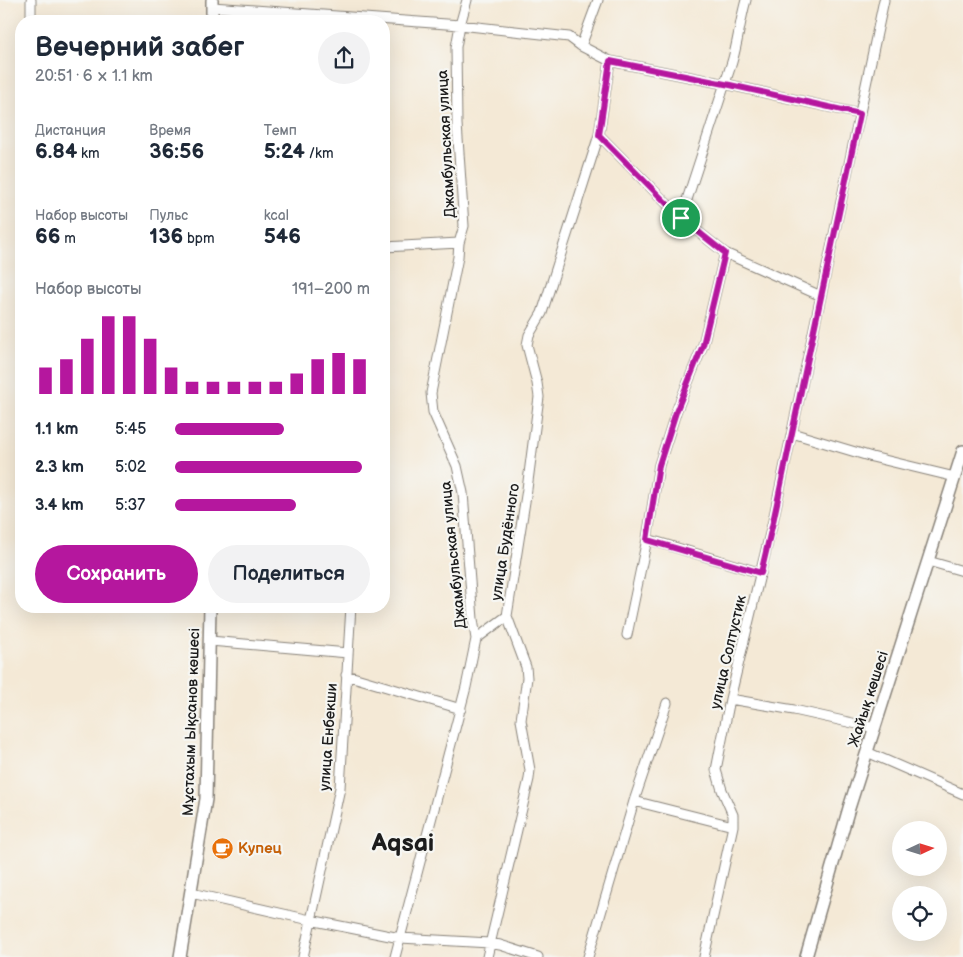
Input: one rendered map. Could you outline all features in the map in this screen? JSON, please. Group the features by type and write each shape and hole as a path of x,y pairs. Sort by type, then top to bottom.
{"street":[{"path":"31,0 31,15"},
{"name":"Джамбульская улица","path":"394,957 461,709 476,639 463,494 457,466 434,412 431,393 458,257 459,243 464,226 457,124 456,46 466,0"},
{"path":"581,46 598,0"},
{"path":"681,218 738,44 746,0"},
{"name":"улица Солтустик","path":"704,957 733,826 733,815 716,770 730,699 761,573 792,432 884,0"},
{"path":"212,3 311,15"},
{"path":"390,21 460,25 569,37 581,46 610,61 726,84 860,114"},
{"name":"улица Будённого","path":"487,957 530,779 521,720 526,667 507,616 527,490 539,397 528,345 529,335 542,312 599,135 610,61"},
{"path":"599,135 681,218 725,253 821,296"},
{"path":"390,246 459,243"},
{"path":"627,635 647,540 659,465 676,412 703,345 725,253"},
{"path":"792,432 872,458 955,477"},
{"name":"Жайық көшесі","path":"806,957 849,808 963,451"},
{"path":"647,540 761,573"},
{"path":"928,561 963,571"},
{"name":"Мұстахым Ықсанов көшесі","path":"180,957 206,799 210,613"},
{"name":"улица Енбекши","path":"303,957 340,788 350,613"},
{"path":"476,639 507,616"},
{"path":"210,641 348,653"},
{"path":"346,675 461,709"},
{"path":"730,699 794,710 875,728"},
{"path":"588,957 634,801 667,702"},
{"path":"867,752 963,794"},
{"path":"634,801 733,826"},
{"path":"191,892 310,920 400,938 490,943 538,957"}],"place":[{"name":"Купец","path":"222,848"}],"district":[{"name":"Aqsai","path":"403,842"}],"route":[{"path":"610,61 860,114 761,573 647,540 659,465 676,412 703,345 725,253 681,218 599,135 610,61"}]}
